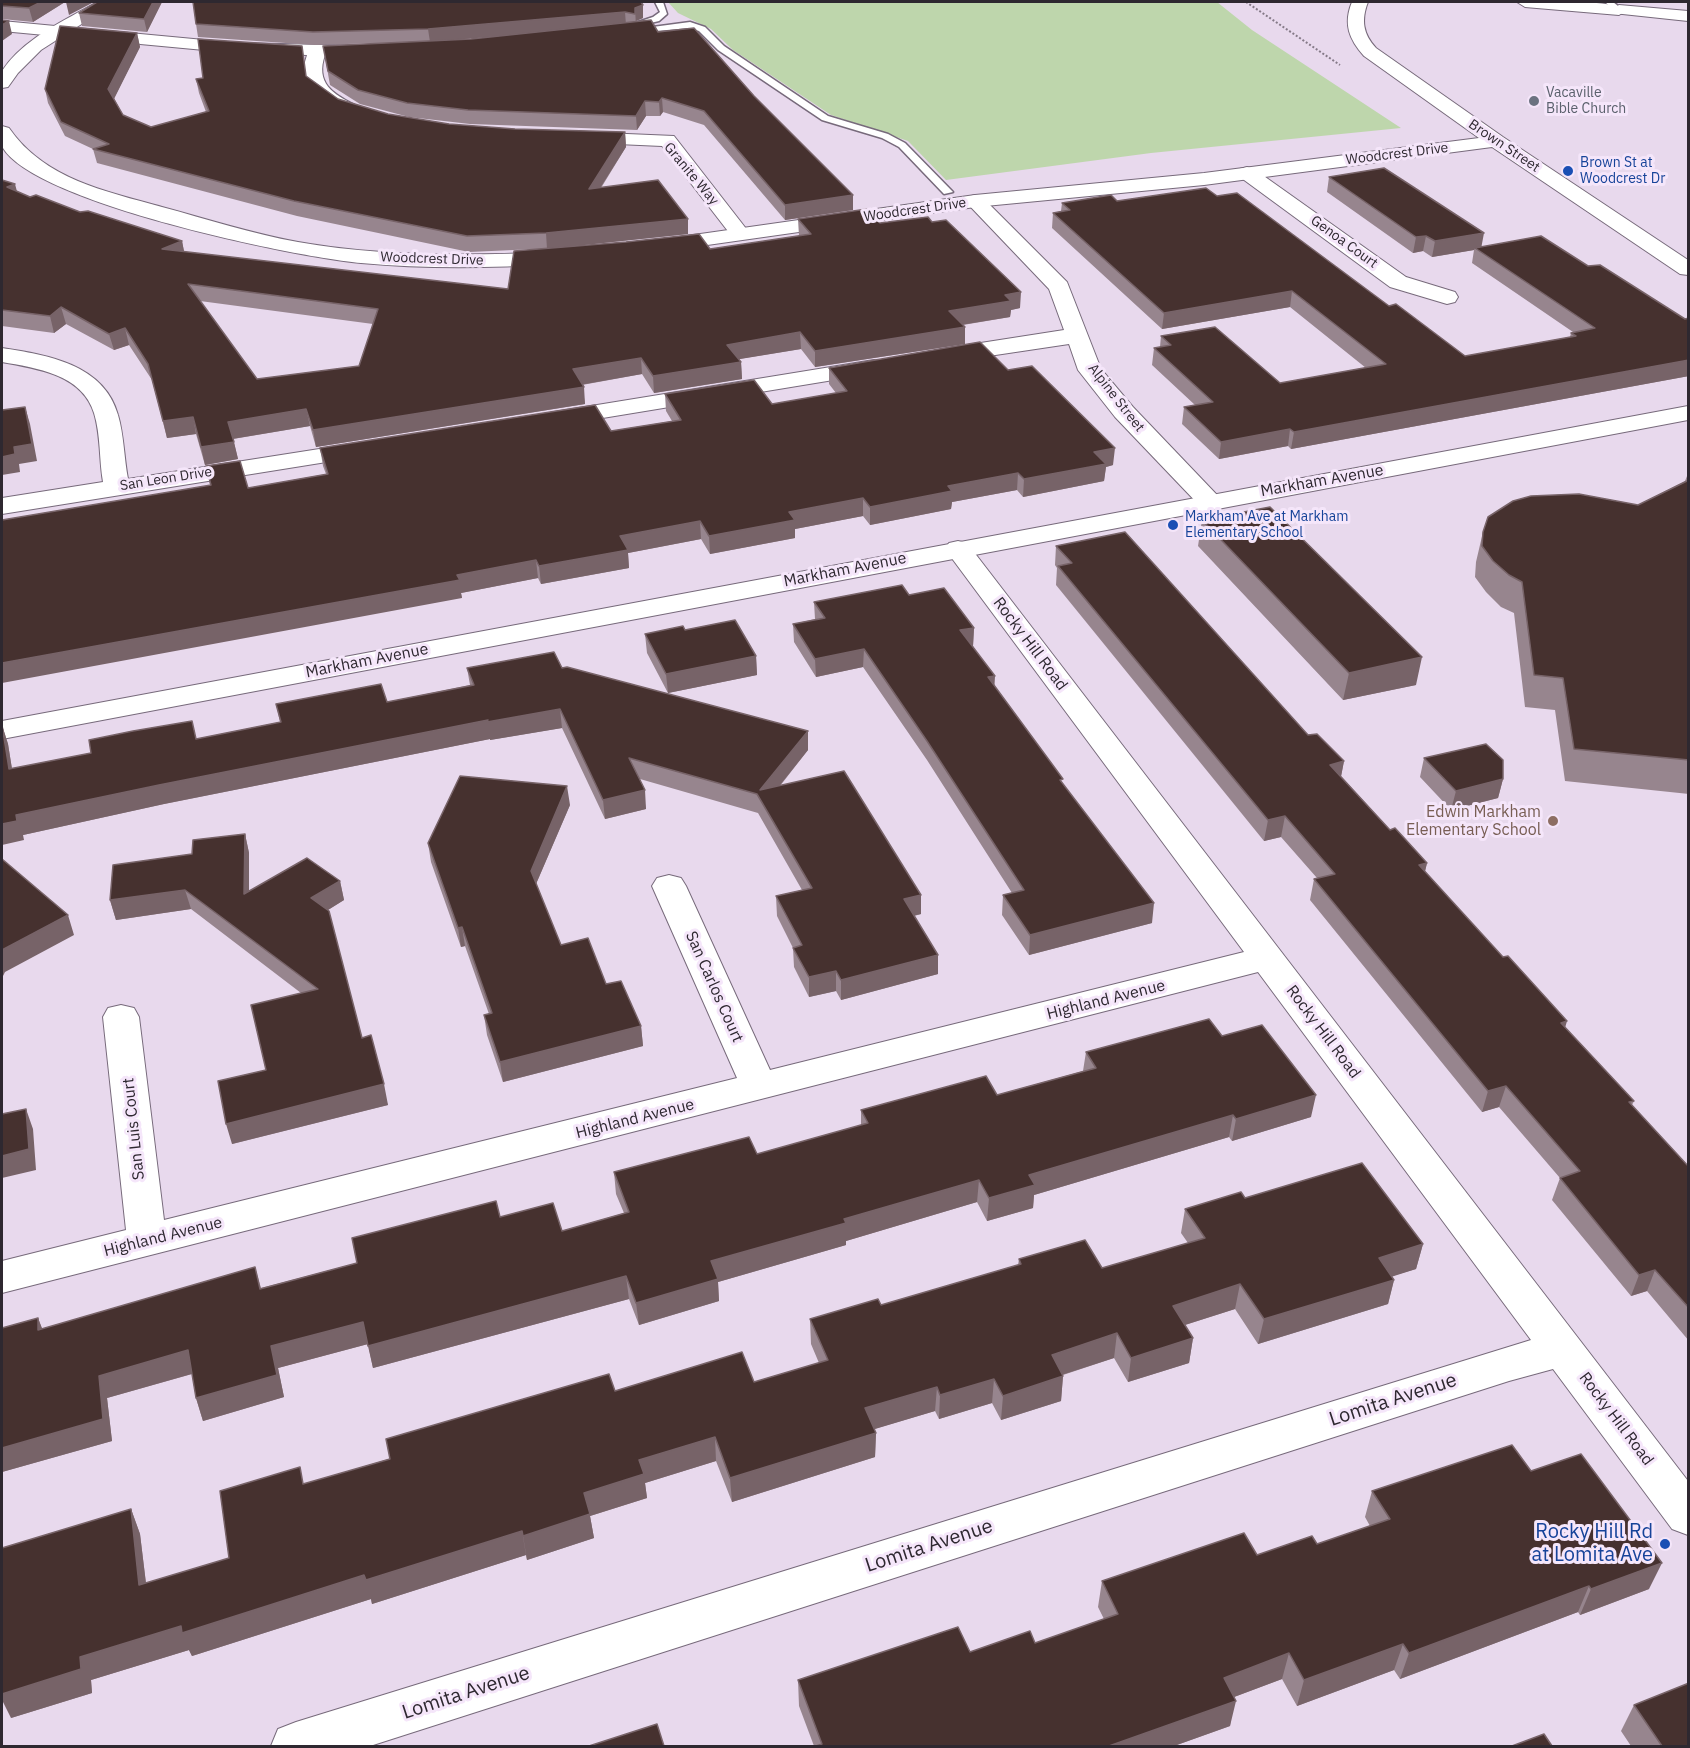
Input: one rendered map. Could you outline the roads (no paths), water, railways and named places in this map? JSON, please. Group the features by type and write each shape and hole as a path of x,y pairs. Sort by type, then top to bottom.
{"street":[{"path":"2,83 18,60 58,31 108,2"},
{"name":"Brown Street","path":"1360,2 1353,24 1359,41 1415,86 1689,269"},
{"path":"1525,2 1614,6 1689,16"},
{"path":"2,26 236,48 317,52 385,51"},
{"path":"317,52 312,64 312,76 319,90 330,100 368,116"},
{"name":"Woodcrest Drive","path":"2,132 6,141 23,158 45,173 77,187 244,237 298,248 394,259 454,261 572,256"},
{"name":"Granite Way","path":"564,137 667,140 741,235"},
{"name":"Woodcrest Drive","path":"640,248 975,201 1247,173 1496,141"},
{"name":"Genoa Court","path":"1247,173 1398,282 1447,297"},
{"name":"Alpine Street","path":"975,201 1059,287 1090,370 1124,412 1209,501"},
{"path":"529,423 1034,340 1077,336"},
{"path":"2,355 57,367 82,378 98,394 106,414 111,465 117,487"},
{"name":"Markham Avenue","path":"2,730 1209,501 1689,413"},
{"name":"San Leon Drive","path":"2,506 388,445"},
{"name":"Rocky Hill Road","path":"958,549 1689,1515"},
{"name":"San Carlos Court","path":"669,886 759,1087"},
{"name":"Highland Avenue","path":"2,1277 1268,958"},
{"name":"San Luis Court","path":"121,1017 147,1241"},
{"name":"Lomita Avenue","path":"296,1746 1509,1363 1563,1349"}],"lane":[{"path":"659,2 664,12 656,20 620,31 690,26 702,29 721,48 825,118 885,136 902,145 948,192"}],"place":[{"name":"Vacaville Bible Church","path":"1534,101"},
{"name":"Brown St at Woodcrest Dr","path":"1568,171"},
{"name":"Markham Ave at Markham Elementary School","path":"1173,525"},
{"name":"Edwin Markham Elementary School","path":"1553,821"},
{"name":"Rocky Hill Rd at Lomita Ave","path":"1665,1544"}]}
